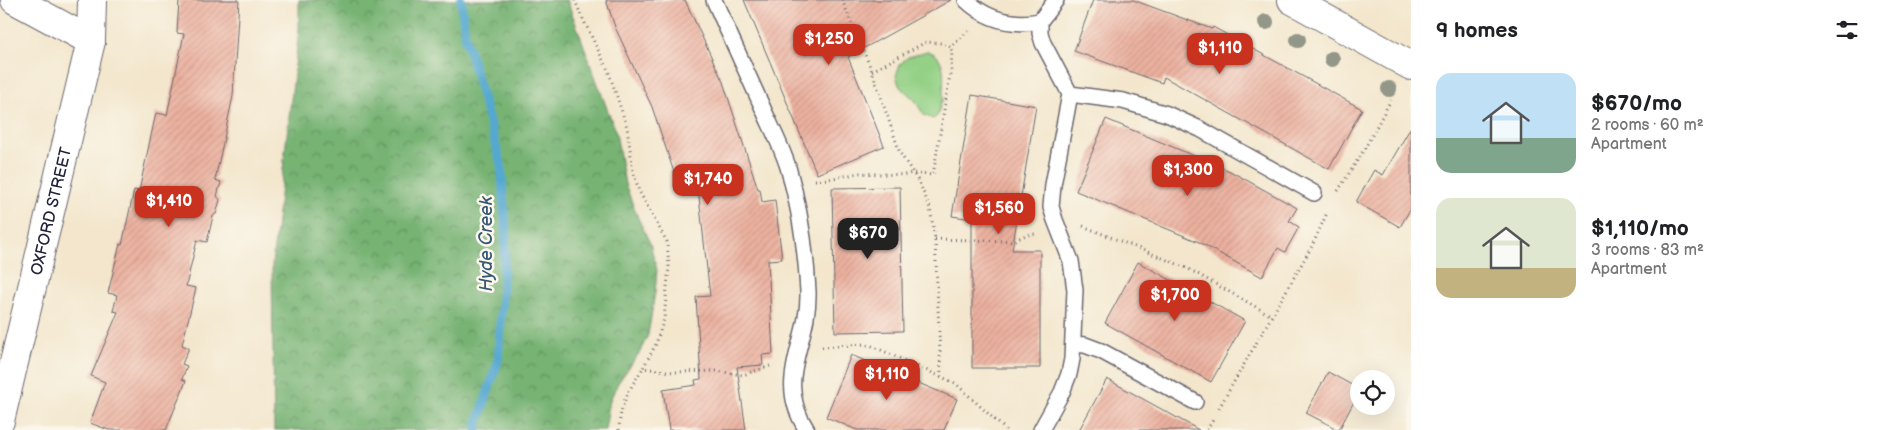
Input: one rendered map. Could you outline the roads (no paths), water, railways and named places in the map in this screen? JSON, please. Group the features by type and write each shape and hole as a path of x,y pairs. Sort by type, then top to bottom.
{"street":[{"path":"15,0 91,41"},
{"name":"OXFORD STREET","path":"0,421 91,41 92,0"},
{"path":"1292,0 1411,66"}],"lane":[{"path":"714,0 777,137 793,186 804,252 808,292 807,314 797,356 792,390 795,405 807,430"},
{"path":"966,0 986,15 1016,23 1040,21"},
{"path":"1041,430 1066,384 1071,366 1075,290 1074,271 1067,248 1052,213 1053,185 1070,94 1043,43 1040,33 1040,21 1056,0"},
{"path":"1070,94 1123,101 1167,114 1200,129 1314,193"},
{"path":"1073,344 1085,345 1101,351 1195,402"}],"waterway":[{"name":"Hyde Creek","path":"461,0 465,36 501,164 506,231 498,361 477,430"}]}
